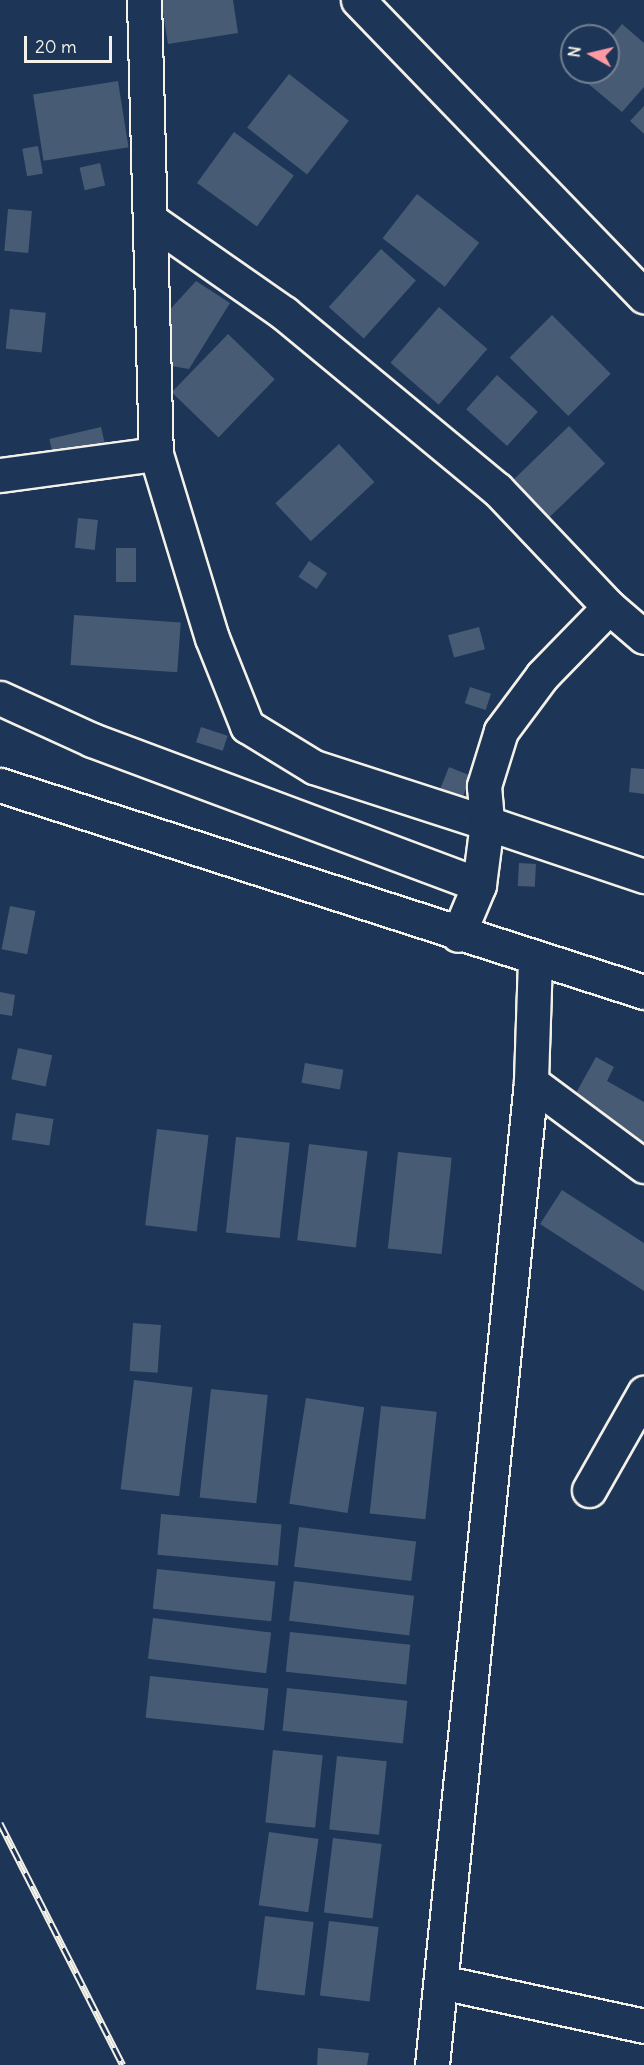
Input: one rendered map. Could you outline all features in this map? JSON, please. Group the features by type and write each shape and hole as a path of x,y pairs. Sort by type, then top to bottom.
{"street":[{"path":"144,0 152,221 156,454 212,638 247,726 314,767 644,876"},
{"path":"358,0 644,296"},
{"path":"152,221 284,313 497,489 609,607 644,637"},
{"path":"0,475 156,454"},
{"path":"458,934 479,885 487,823 484,786 501,731 542,676 609,607"},
{"path":"0,698 92,740 479,885"},
{"path":"0,786 644,992"},
{"path":"432,2065 531,1082 535,958"},
{"path":"531,1082 644,1166"},
{"path":"589,1490 644,1393"},
{"path":"441,1982 644,2026"}],"building":[{"path":"161,0 233,0 238,33 168,44"},
{"path":"622,24 644,43 644,87 622,112 589,84 620,84 620,26"},
{"path":"289,74 349,121 307,174 247,128"},
{"path":"118,81 128,147 44,161 33,94"},
{"path":"644,106 644,134 630,121"},
{"path":"234,132 294,175 257,226 197,183"},
{"path":"38,146 43,174 27,176 22,149"},
{"path":"100,163 105,185 85,190 80,168"},
{"path":"417,194 479,243 445,287 383,238"},
{"path":"8,209 32,211 28,253 4,251"},
{"path":"381,249 416,280 364,338 329,307"},
{"path":"196,281 230,303 189,369 165,365 165,315"},
{"path":"439,307 487,349 439,405 390,363"},
{"path":"10,309 46,313 42,353 6,349"},
{"path":"552,315 611,374 568,416 510,357"},
{"path":"228,334 275,379 218,437 172,392"},
{"path":"497,375 538,412 507,446 466,409"},
{"path":"569,426 605,463 549,518 513,480"},
{"path":"101,427 105,445 53,456 49,439"},
{"path":"339,444 374,482 311,541 275,503"},
{"path":"78,518 98,520 95,550 75,548"},
{"path":"116,548 136,548 136,582 116,582"},
{"path":"309,561 327,573 317,589 298,577"},
{"path":"74,615 181,622 177,672 71,665"},
{"path":"479,627 485,649 454,657 448,635"},
{"path":"470,687 491,694 486,710 465,703"},
{"path":"201,727 228,736 223,751 196,742"},
{"path":"449,767 471,776 462,799 440,790"},
{"path":"631,768 644,769 644,794 629,792"},
{"path":"519,863 536,864 535,887 518,886"},
{"path":"10,906 36,911 27,954 2,949"},
{"path":"0,992 15,995 12,1016 0,1014"},
{"path":"18,1048 52,1055 46,1087 11,1079"},
{"path":"596,1057 614,1067 607,1081 644,1102 644,1142 571,1102"},
{"path":"305,1063 343,1070 340,1089 302,1083"},
{"path":"16,1113 54,1119 49,1146 12,1140"},
{"path":"157,1129 209,1135 197,1232 145,1225"},
{"path":"236,1137 290,1143 280,1238 226,1232"},
{"path":"309,1144 368,1151 356,1247 297,1240"},
{"path":"398,1152 452,1158 442,1254 388,1248"},
{"path":"562,1190 644,1243 644,1291 540,1224"},
{"path":"133,1323 161,1325 158,1373 130,1371"},
{"path":"134,1380 193,1387 179,1496 121,1489"},
{"path":"211,1389 268,1395 256,1503 200,1497"},
{"path":"306,1398 364,1407 348,1513 289,1504"},
{"path":"381,1406 437,1412 425,1519 370,1513"},
{"path":"161,1514 282,1525 278,1565 157,1555"},
{"path":"299,1527 416,1541 411,1581 294,1567"},
{"path":"157,1569 275,1581 271,1621 153,1609"},
{"path":"294,1581 414,1596 409,1635 289,1621"},
{"path":"153,1618 271,1633 266,1673 148,1659"},
{"path":"290,1632 410,1645 406,1684 286,1672"},
{"path":"150,1676 268,1688 264,1730 146,1718"},
{"path":"287,1688 407,1701 403,1743 283,1731"},
{"path":"273,1750 323,1755 315,1828 265,1823"},
{"path":"337,1756 387,1761 379,1835 329,1830"},
{"path":"269,1832 319,1839 308,1912 259,1905"},
{"path":"333,1838 382,1844 372,1918 324,1912"},
{"path":"265,1916 314,1922 305,1995 256,1989"},
{"path":"329,1921 379,1927 369,2002 320,1995"},
{"path":"318,2048 369,2053 367,2065 317,2065"}],"railway":[{"path":"0,1823 123,2065"}]}
